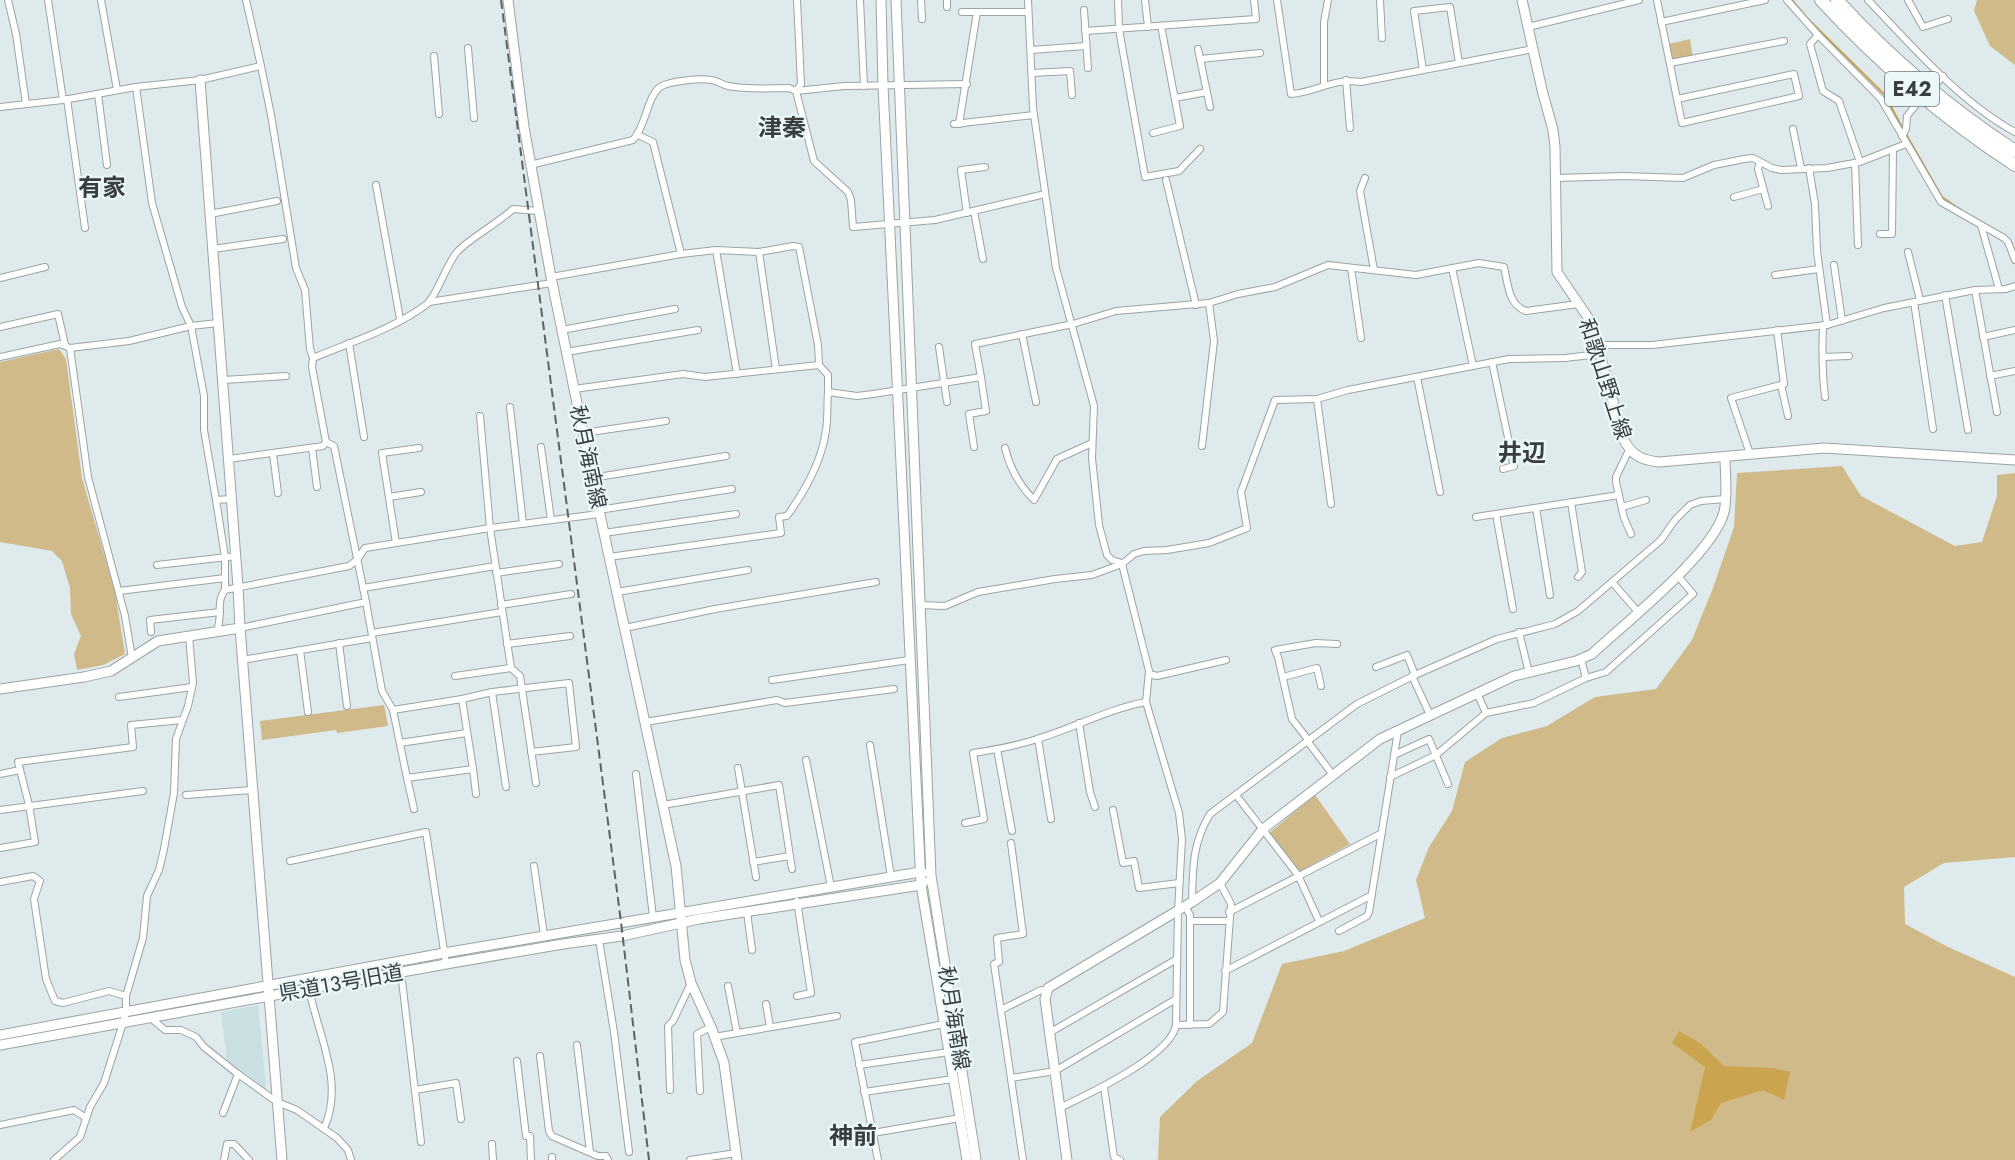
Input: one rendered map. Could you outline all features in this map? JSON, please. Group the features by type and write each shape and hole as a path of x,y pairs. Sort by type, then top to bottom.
{"highway":[{"name":"E42","path":"1821,0 1855,37 1905,83 1984,145 2015,165"},
{"name":"E42","path":"1836,0 1905,68 1944,101 2015,151"}],"street":[{"path":"8,0 16,34 26,104"},
{"path":"48,0 85,228"},
{"path":"101,0 117,90"},
{"path":"246,0 271,115 296,268 306,290 312,367 326,442"},
{"name":"秋月海南線","path":"508,0 530,165 599,512 676,866 685,960 691,983 724,1063 737,1156"},
{"path":"797,0 801,84 796,91 814,161 848,192 851,200 853,227 935,220 1045,194"},
{"path":"860,0 864,86"},
{"name":"秋月海南線","path":"881,0 889,225 920,872 967,1160"},
{"name":"秋月海南線","path":"896,0 931,876 976,1160"},
{"path":"921,0 922,19"},
{"path":"1028,0 1034,115 1056,268 1094,406 1095,421 1092,443 1099,525 1107,555 1122,564"},
{"path":"1118,0 1119,28 1145,177 1179,171 1200,149"},
{"path":"1146,0 1148,27"},
{"path":"1085,31 1256,19 1254,0"},
{"path":"1277,0 1291,94 1305,93 1324,85 1346,80 1361,82 1533,49"},
{"path":"1324,85 1324,22 1328,0"},
{"path":"1380,0 1382,38"},
{"name":"和歌山野上線","path":"1522,0 1553,130 1557,272 1589,319 1623,438 1629,450 1637,457 1659,462 1824,448 2015,460"},
{"path":"1528,27 1639,0"},
{"path":"1657,0 1661,22 1670,63 1677,99 1682,123 1799,96 1794,74 1677,99"},
{"path":"1661,22 1765,0"},
{"path":"1786,0 1881,99 1941,202 2008,242 2015,260"},
{"path":"1870,0 1943,76 1976,105 2015,132"},
{"path":"1908,0 1923,27 1948,19"},
{"path":"1423,70 1414,11 1450,7 1459,63"},
{"path":"1084,10 1088,68"},
{"path":"962,12 1028,12"},
{"path":"977,12 967,84 956,124 1034,115"},
{"path":"1153,133 1180,126 1161,26"},
{"path":"1818,35 1810,44 1823,91 1839,101 1857,163 1858,245"},
{"path":"1670,63 1784,41"},
{"path":"1031,50 1086,46"},
{"path":"468,48 474,118"},
{"path":"1198,49 1210,106"},
{"path":"1200,59 1260,53"},
{"path":"434,56 439,114"},
{"path":"0,107 200,80 261,66"},
{"path":"1032,73 1070,71 1072,95"},
{"path":"1936,84 1943,76"},
{"path":"200,80 242,660 282,1160"},
{"path":"530,165 633,140 638,135 653,96 660,87 674,82 711,80 728,86 789,88 796,91 864,86 967,84"},
{"path":"1346,80 1350,128"},
{"path":"136,87 152,203 182,307 191,326 204,396 204,430 225,557 225,590 220,598 219,626 216,632"},
{"path":"1175,98 1207,92"},
{"path":"98,94 107,165"},
{"path":"1903,134 1906,120 1915,106"},
{"path":"1793,129 1801,168"},
{"path":"638,135 653,142 681,254"},
{"path":"1555,178 1624,176 1683,178 1714,165 1753,158 1773,168 1827,168 1857,163 1906,144"},
{"path":"1880,234 1892,234 1893,149"},
{"path":"1760,162 1758,169 1768,206"},
{"path":"967,213 961,170 985,167"},
{"path":"1809,168 1815,204 1825,325 1822,374 1825,397"},
{"path":"1365,178 1360,192 1374,270"},
{"path":"1166,180 1196,305"},
{"path":"376,185 400,319"},
{"path":"1734,197 1763,189"},
{"path":"210,214 277,201"},
{"path":"429,302 449,263 459,250 513,209 539,211"},
{"path":"974,211 983,259"},
{"path":"1981,225 1999,289"},
{"path":"213,249 284,239"},
{"path":"313,358 400,319 429,302 681,254 716,250 759,252 799,247 818,345 819,365 828,375 826,431 816,466 801,496 787,516 779,518 781,532 609,557"},
{"path":"716,250 737,374"},
{"path":"759,252 776,369"},
{"path":"1908,252 1917,301 1933,429"},
{"path":"974,447 969,414 986,411 975,344 1073,324 1116,311 1209,303 1238,294 1275,287 1328,265 1416,275 1479,263 1504,267 1513,302 1518,308 1526,311 1578,304"},
{"path":"1834,265 1842,321"},
{"path":"0,278 45,267"},
{"path":"1351,268 1361,338"},
{"path":"1452,268 1473,366"},
{"path":"1775,275 1819,269"},
{"path":"920,605 945,606 978,592 1092,575 1122,564 1134,554 1144,550 1167,550 1209,543 1247,528 1241,492 1275,400 1317,399 1348,390 1509,359 1565,358 1599,349 1825,325 1884,308 1946,295 2015,286"},
{"path":"1975,290 1997,412"},
{"path":"1946,295 1968,430"},
{"path":"1202,446 1214,341 1209,303"},
{"path":"562,330 675,309"},
{"path":"0,327 58,314 68,346 88,477 119,591 132,658"},
{"path":"0,357 60,344 68,346 129,341 191,326 218,323"},
{"path":"566,352 698,330"},
{"path":"1750,454 1731,398 1784,384 1777,330"},
{"path":"1983,337 2015,330"},
{"path":"1022,334 1036,402"},
{"path":"349,343 364,437"},
{"path":"939,347 947,402"},
{"path":"1823,357 1850,356"},
{"path":"1492,362 1514,466 1503,469"},
{"path":"574,389 682,374 705,377 819,365"},
{"path":"1990,376 2015,371"},
{"path":"223,380 286,376"},
{"path":"1417,376 1440,492"},
{"path":"828,392 856,396 981,377"},
{"path":"1781,385 1788,416"},
{"path":"1317,399 1330,504"},
{"path":"510,407 523,524"},
{"path":"480,416 490,528 507,645 511,668 520,676 523,689 536,783"},
{"path":"583,433 666,420"},
{"path":"229,459 312,448 323,446 326,442"},
{"path":"326,442 334,446 382,691 393,710 414,810"},
{"path":"1005,448 1014,475 1034,500 1057,459 1092,443"},
{"path":"541,447 551,520"},
{"path":"312,448 317,487"},
{"path":"396,543 382,453 419,448"},
{"path":"1629,450 1616,477 1622,507 1631,534"},
{"path":"273,454 278,493"},
{"path":"592,478 726,456"},
{"path":"1067,1160 1045,999 1048,988 1220,883 1263,829 1380,739 1514,676 1592,654 1678,576 1716,530 1724,511 1725,457"},
{"path":"225,590 349,566 357,560 365,548 551,520 732,489"},
{"path":"388,497 421,492"},
{"path":"1476,517 1619,495"},
{"path":"216,500 231,499"},
{"path":"1060,1108 1104,1087 1149,1058 1175,1032 1177,959 1185,906 1200,830 1210,814 1357,704 1413,676 1497,639 1566,619 1661,540 1675,520 1690,505 1701,501 1725,499"},
{"path":"1622,507 1646,500"},
{"path":"1571,502 1582,572 1578,578"},
{"path":"1536,508 1550,595"},
{"path":"604,533 736,514"},
{"path":"1496,514 1513,609"},
{"path":"157,565 236,556"},
{"path":"363,588 496,569 559,564"},
{"path":"1122,564 1149,674 1146,702 1179,813 1182,839 1179,883 1190,921 1190,1025"},
{"path":"617,591 748,570"},
{"path":"1390,777 1436,755 1486,713 1534,703 1586,678 1606,672 1694,594 1678,576"},
{"path":"119,591 225,578"},
{"path":"625,628 715,609 876,582"},
{"path":"1612,582 1638,612"},
{"path":"501,605 572,594"},
{"path":"0,689 84,677 111,670 158,641 240,628 366,602"},
{"path":"151,632 150,620 220,612"},
{"path":"242,660 502,612"},
{"path":"1519,632 1529,673"},
{"path":"54,1160 80,1137 90,1107 104,1083 126,1012 126,996 143,938 147,896 159,870 164,849 174,793 176,739 192,687 189,636"},
{"path":"507,645 570,636"},
{"path":"339,643 347,706"},
{"path":"1333,775 1292,719 1275,650 1316,644 1337,644"},
{"path":"300,650 308,712"},
{"path":"1376,667 1407,655 1413,676 1430,715"},
{"path":"1581,658 1586,678"},
{"path":"772,680 909,660"},
{"path":"1149,674 1157,676 1226,660"},
{"path":"455,676 511,668"},
{"path":"1283,677 1317,668 1321,686"},
{"path":"393,710 492,692 569,683 576,747 531,752"},
{"path":"119,697 192,687"},
{"path":"645,722 777,700 785,703 894,689"},
{"path":"492,692 506,787"},
{"path":"1477,693 1486,713"},
{"path":"462,699 476,794"},
{"path":"965,823 984,819 973,753 1038,739 1125,706 1146,702"},
{"path":"0,848 35,842 29,805 18,762 133,747 131,725 182,720"},
{"path":"1079,723 1090,792 1095,807"},
{"path":"1339,931 1367,916 1398,731"},
{"path":"400,743 467,733"},
{"path":"1038,739 1051,819"},
{"path":"1394,755 1429,740 1448,784"},
{"path":"870,746 891,877"},
{"path":"997,749 1012,831"},
{"path":"806,760 831,887"},
{"path":"407,778 473,768"},
{"path":"738,768 756,877"},
{"path":"0,774 20,770"},
{"path":"636,774 653,917"},
{"path":"663,805 779,785 792,869"},
{"path":"186,795 252,790"},
{"path":"0,810 143,791"},
{"path":"1236,795 1298,875 1319,921"},
{"path":"1113,810 1123,863 1134,861 1138,888 1179,883"},
{"path":"290,861 426,832 446,964"},
{"path":"1229,912 1382,832"},
{"path":"1011,843 1023,934 997,938 999,962 994,964 1023,1160"},
{"path":"753,862 790,856"},
{"path":"534,867 544,935"},
{"path":"681,912 920,872 931,876 921,885 682,923"},
{"path":"0,882 33,876 40,881 34,899 46,979 55,1001 63,1003 109,991 126,996"},
{"path":"1176,1025 1209,1024 1223,1012 1231,904 1220,883"},
{"path":"796,893 811,993 797,996"},
{"path":"1226,971 1372,895"},
{"name":"県道13号旧道","path":"0,1035 444,952 681,912"},
{"path":"747,912 752,950"},
{"path":"1190,921 1228,921"},
{"name":"県道13号旧道","path":"0,1046 446,964 598,940 682,923"},
{"path":"598,940 614,1032 629,1152"},
{"path":"1050,1034 1177,959"},
{"path":"401,972 421,1142"},
{"path":"670,1090 668,1026 673,1021 691,983"},
{"path":"728,987 737,1033"},
{"path":"309,989 315,1020 324,1041 332,1082 333,1098 324,1128"},
{"path":"1001,1010 1041,990 1046,992"},
{"path":"1011,1078 1055,1071 1176,999"},
{"path":"766,1004 770,1028"},
{"path":"714,1037 837,1016"},
{"path":"151,1018 165,1030 181,1030 196,1037 204,1047 238,1074 337,1138 348,1150 351,1160"},
{"path":"878,1160 855,1042 944,1024"},
{"path":"700,1091 697,1034 711,1027"},
{"path":"576,1046 590,1152"},
{"path":"859,1065 948,1052"},
{"path":"540,1056 549,1131 552,1136 598,1156 606,1156 608,1160"},
{"path":"517,1061 526,1136 530,1136 531,1160"},
{"path":"223,1113 238,1074"},
{"path":"864,1092 953,1079"},
{"path":"415,1090 456,1083 461,1119"},
{"path":"1104,1087 1116,1159"},
{"path":"0,1125 74,1110 87,1118"},
{"path":"873,1133 960,1118"},
{"path":"224,1160 227,1144 234,1144 249,1160"},
{"path":"492,1144 493,1160"},
{"path":"690,1160 737,1156"}],"shaded area":[{"path":"1977,0 2015,0 2015,65 1990,46 1974,11"},
{"path":"1690,39 1693,57 1672,60 1669,44"},
{"path":"59,349 66,359 82,478 115,592 125,654 103,665 77,670 74,654 81,636 71,614 70,588 62,561 52,551 0,542 0,362"},
{"path":"1842,466 1861,496 1955,546 1982,542 1997,496 1997,475 2015,473 2015,857 1944,863 1904,887 1905,924 1946,946 2015,977 2015,1160 1158,1160 1160,1117 1197,1081 1252,1043 1282,964 1344,951 1425,918 1416,880 1429,847 1452,811 1465,762 1502,738 1547,726 1595,697 1656,689 1692,640 1713,588 1734,527 1737,473"},
{"path":"384,705 388,726 262,740 260,721"},
{"path":"1315,795 1350,844 1300,871 1269,833"},
{"path":"258,1005 266,1089 227,1060 221,1012"},
{"path":"1679,1031 1700,1043 1724,1066 1773,1068 1790,1072 1784,1100 1763,1090 1721,1103 1711,1120 1690,1132 1705,1067 1672,1043"}],"waterway":[{"path":"1792,0 1807,18 1885,95 1903,129"},
{"path":"1906,134 1942,197 1961,210"},
{"path":"2011,243 2015,251"}],"railway":[{"path":"501,0 621,922 649,1160"}],"district":[{"name":"津秦","path":"782,127"},
{"name":"有家","path":"102,187"},
{"name":"井辺","path":"1522,452"},
{"name":"神前","path":"853,1135"}]}
